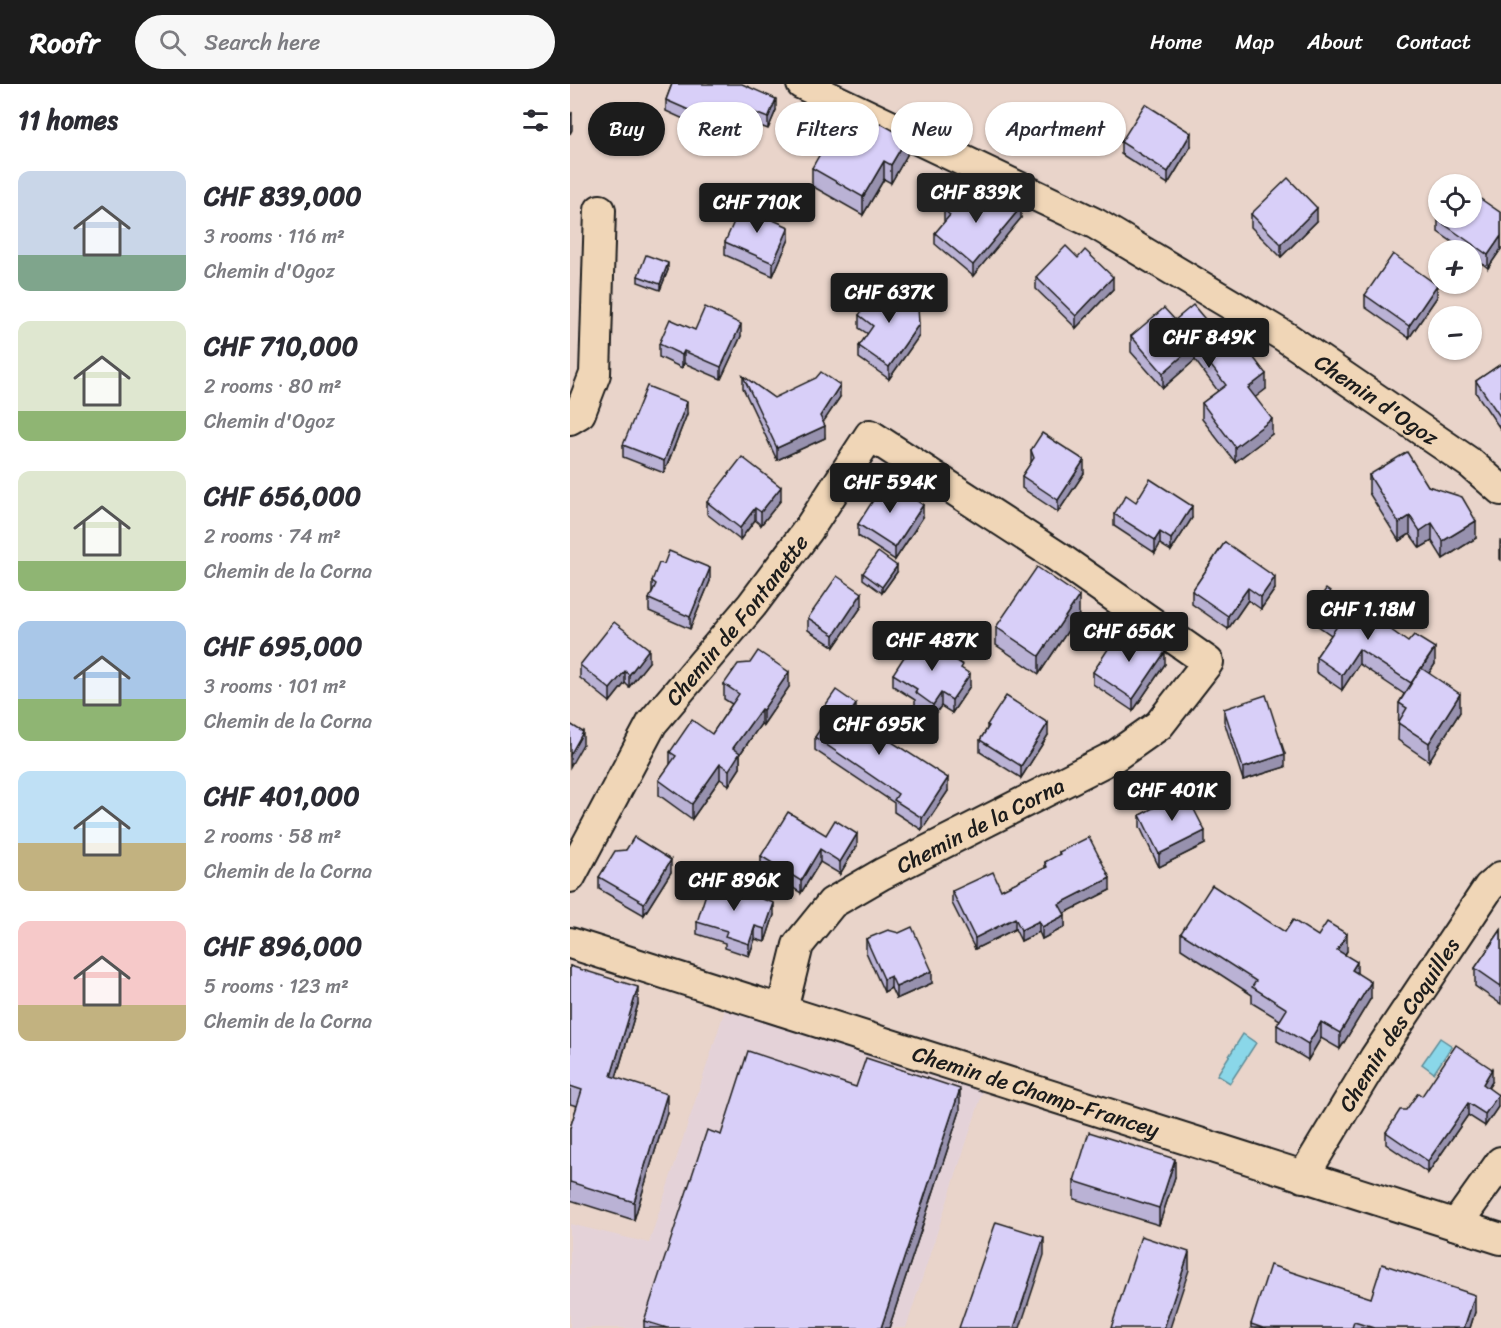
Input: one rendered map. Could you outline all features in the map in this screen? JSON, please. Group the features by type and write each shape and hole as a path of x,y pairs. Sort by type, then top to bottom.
{"street":[{"name":"Chemin d'Ogoz","path":"802,84 1096,224 1284,336 1470,463 1501,490"},
{"path":"570,419 580,412 595,374 600,210"},
{"name":"Chemin de Fontanette","path":"570,878 652,723 759,596 808,530 870,435 1058,557"},
{"name":"Chemin de la Corna","path":"782,1010 798,945 832,903 882,874 1115,756 1159,724 1208,662 1058,557"},
{"name":"Chemin des Coquilles","path":"1303,1177 1375,1058 1489,887 1501,877"},
{"name":"Chemin de Champ-Francey","path":"570,943 1501,1239"},
{"path":"1456,1225 1501,1162"}],"shaded area":[{"path":"730,994 988,1076 906,1328 570,1328 570,1224 649,1243"}],"water":[{"path":"1243,1034 1256,1043 1230,1083 1217,1075"},
{"path":"1440,1038 1452,1046 1434,1073 1422,1064"}],"building":[{"path":"672,84 742,84 776,99 768,118 763,116 763,102 677,102 677,105 666,100"},
{"path":"1145,104 1191,133 1168,172 1126,145 1126,134"},
{"path":"880,123 891,129 891,156 896,156 891,165 884,161 863,197 812,168 819,156 879,156"},
{"path":"1288,178 1317,208 1281,244 1251,214"},
{"path":"961,189 985,209 1001,190 1021,207 973,265 935,233 950,215 944,210"},
{"path":"1482,200 1501,213 1501,236 1488,255 1482,251 1482,240 1467,240 1449,228 1482,228"},
{"path":"741,206 789,227 773,263 725,242"},
{"path":"1066,246 1078,258 1085,250 1113,277 1076,316 1036,277"},
{"path":"1393,254 1428,279 1428,294 1431,294 1409,326 1365,295"},
{"path":"646,255 668,263 660,284 638,276"},
{"path":"883,281 918,307 919,324 889,367 859,346 873,326 859,315"},
{"path":"1193,305 1238,358 1248,350 1266,374 1248,388 1272,419 1235,447 1202,403 1226,385 1195,345 1163,373 1131,336 1164,308 1175,320"},
{"path":"705,307 741,324 721,367 684,351 682,355 659,344 670,319 695,330"},
{"path":"1501,364 1501,418 1476,381"},
{"path":"821,372 840,385 820,416 825,426 777,448 743,376 774,398 816,378"},
{"path":"647,386 687,402 664,461 623,445"},
{"path":"1042,433 1084,460 1058,500 1022,476 1034,458 1031,450"},
{"path":"1407,452 1428,486 1462,497 1476,521 1443,541 1432,523 1420,531 1410,516 1399,523 1369,475"},
{"path":"742,457 781,487 761,512 755,508 740,528 707,502"},
{"path":"1150,479 1192,506 1171,539 1160,532 1155,540 1114,514 1126,495 1136,502"},
{"path":"886,480 923,505 895,548 858,524"},
{"path":"1225,542 1275,577 1261,597 1248,588 1228,616 1192,591"},
{"path":"669,551 710,568 690,617 649,599 656,584 652,581 659,563 664,564"},
{"path":"878,552 897,566 882,587 863,573"},
{"path":"1037,567 1079,596 1039,656 996,627"},
{"path":"837,576 862,593 834,635 808,618"},
{"path":"1326,589 1363,615 1366,612 1408,642 1414,635 1435,648 1411,683 1359,649 1342,675 1316,657 1338,625 1314,607"},
{"path":"614,622 649,649 629,675 625,671 610,689 580,665"},
{"path":"1129,628 1165,652 1133,699 1093,672 1112,643 1117,646"},
{"path":"927,637 953,654 951,657 963,665 961,668 970,674 952,700 941,693 933,705 915,692 917,689 893,674 904,657 915,654"},
{"path":"758,651 789,672 733,748 740,753 729,770 720,764 692,804 659,780 676,756 670,752 692,720 712,734 739,694 724,684 738,664 750,663"},
{"path":"1421,668 1460,694 1429,743 1398,723 1407,708 1399,703"},
{"path":"836,690 856,704 851,712 871,726 870,728 948,778 922,818 894,800 898,794 815,737 828,718 820,713"},
{"path":"1266,695 1285,754 1243,768 1224,709"},
{"path":"1006,696 1048,723 1021,766 980,740"},
{"path":"570,724 583,732 570,755"},
{"path":"1184,790 1205,831 1159,854 1140,815"},
{"path":"788,812 826,835 835,820 857,834 840,862 820,849 801,881 761,856"},
{"path":"634,837 671,860 644,903 599,877 615,851 626,850"},
{"path":"1089,837 1110,878 1059,904 1065,915 1042,927 1039,921 1021,930 1015,918 975,938 952,891 993,872 1001,890 1047,867 1045,862 1060,854 1059,852"},
{"path":"710,881 774,903 765,929 755,926 749,944 725,936 727,931 697,922"},
{"path":"1212,885 1285,932 1293,920 1318,936 1327,922 1347,934 1337,950 1357,962 1352,970 1371,982 1340,1033 1321,1022 1308,1044 1277,1025 1287,1009 1252,987 1256,981 1181,933"},
{"path":"912,927 932,971 896,987 891,976 884,979 866,939 888,930 899,933"},
{"path":"1501,930 1501,986 1475,968"},
{"path":"570,966 638,987 611,1076 667,1094 634,1202 570,1182 570,1128 582,1090 570,1086"},
{"path":"1456,1045 1492,1069 1483,1084 1498,1095 1485,1114 1468,1103 1428,1161 1386,1132 1400,1110 1406,1110 1418,1093 1422,1096"},
{"path":"748,1051 856,1087 866,1058 960,1089 881,1328 667,1328 644,1321 707,1130 721,1135"},
{"path":"1089,1132 1175,1159 1159,1208 1074,1181"},
{"path":"996,1222 1044,1237 1014,1328 959,1328"},
{"path":"1141,1236 1189,1252 1164,1328 1111,1328"},
{"path":"1382,1264 1475,1295 1464,1328 1374,1328 1354,1322 1352,1328 1263,1328 1251,1324 1270,1265 1371,1298"}]}
